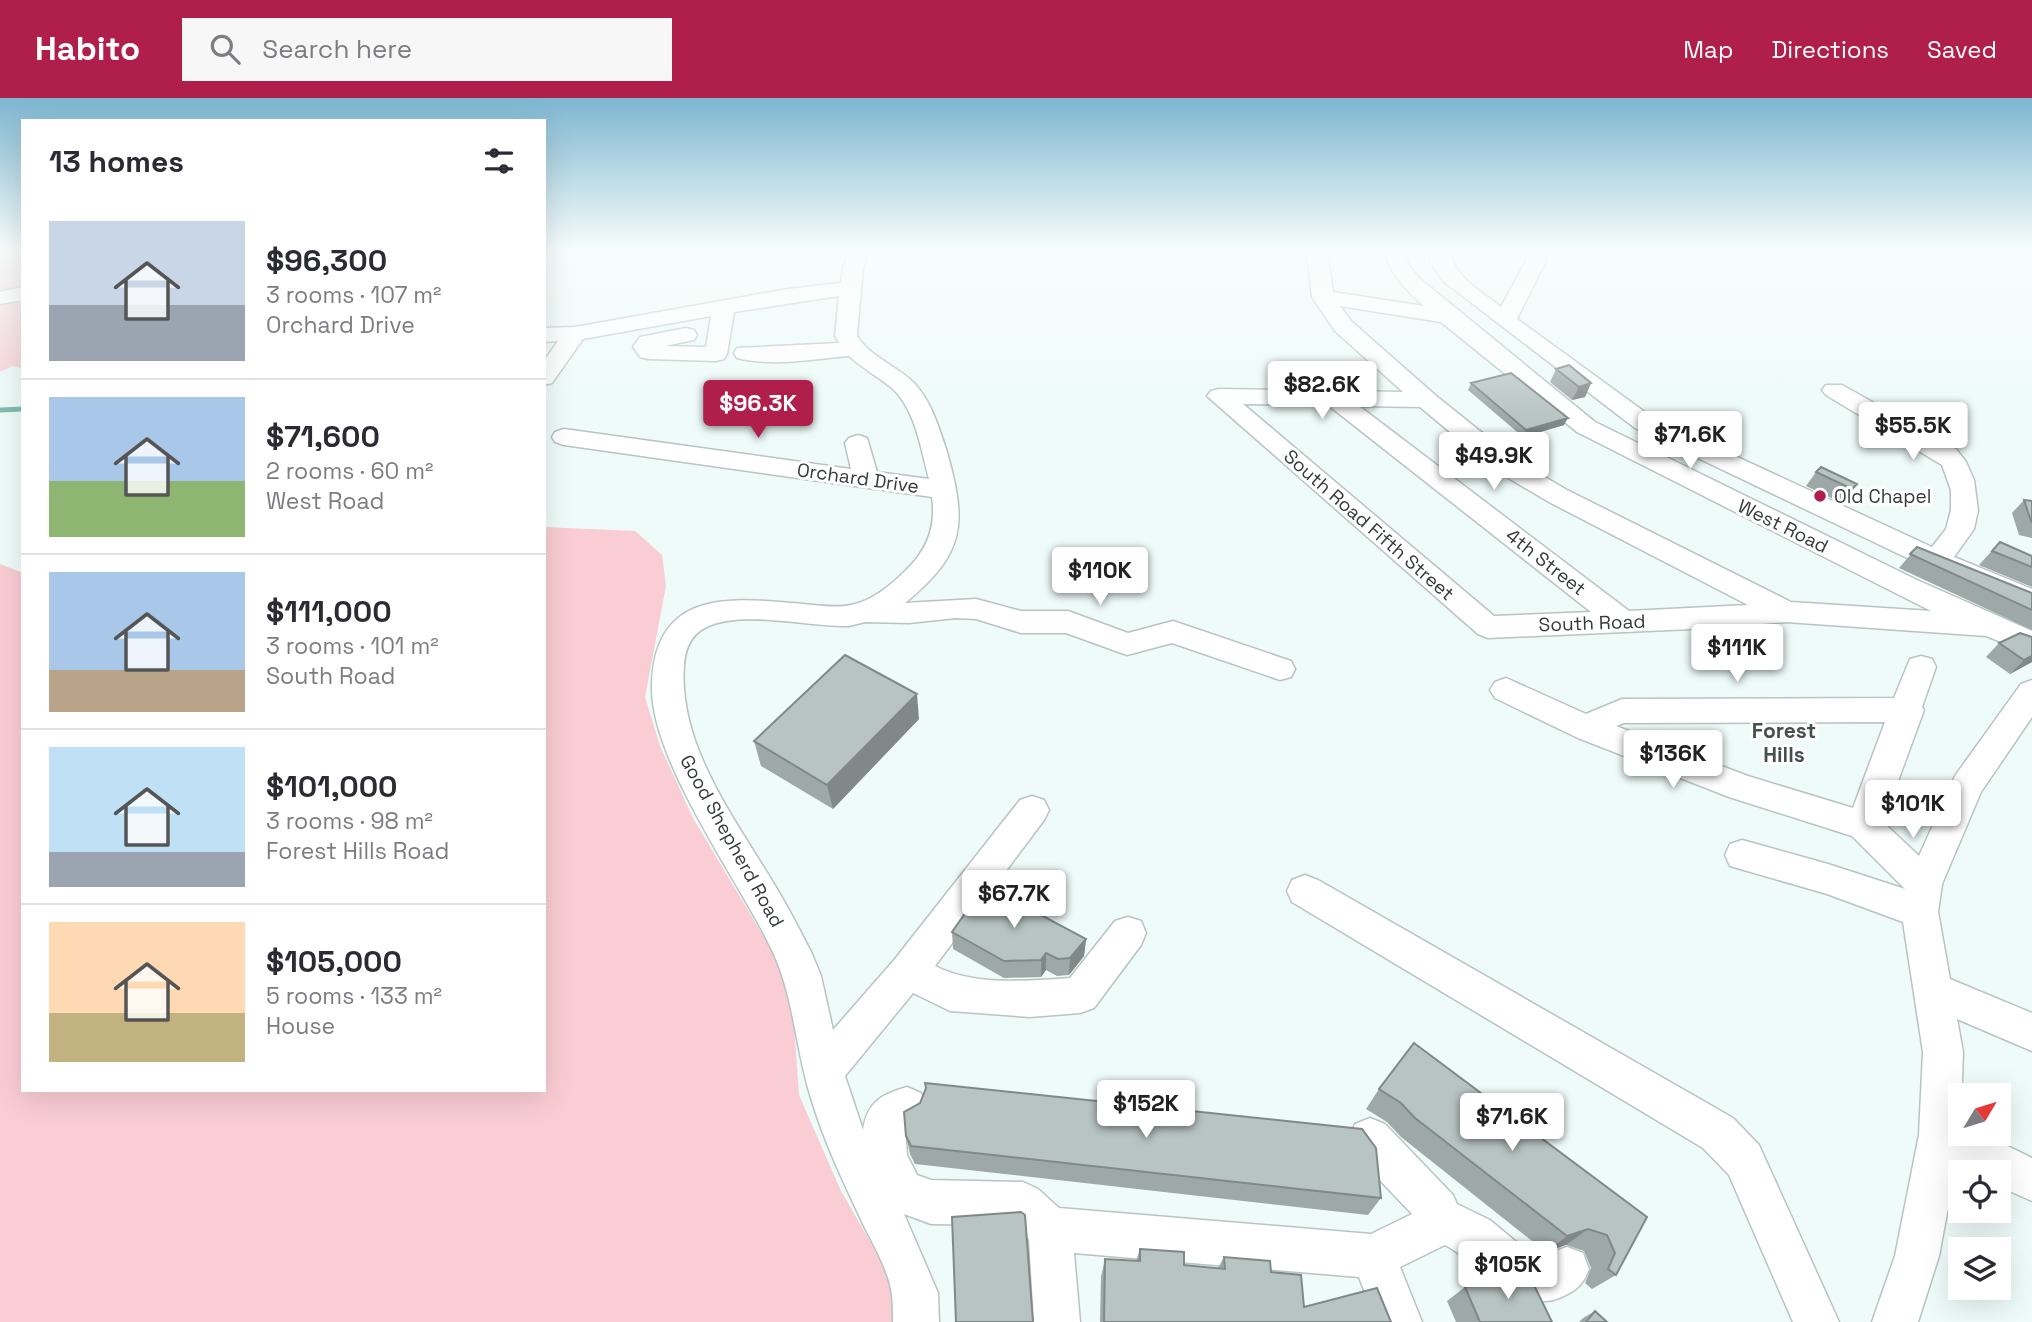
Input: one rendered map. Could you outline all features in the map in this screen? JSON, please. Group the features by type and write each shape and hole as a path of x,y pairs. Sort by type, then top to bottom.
{"street":[{"path":"546,335 722,319 761,306"},
{"path":"745,353 770,355 854,349 846,336 848,306"},
{"path":"1329,306 1343,326 1363,346 1507,466 1558,496 1786,612"},
{"path":"1383,306 1448,316"},
{"name":"West Road","path":"1437,306 1586,427 1989,626 2032,643"},
{"path":"1486,306 1644,423 1936,561 2032,600"},
{"path":"1505,321 1513,306"},
{"path":"546,375 575,334"},
{"name":"Good Shepherd Road","path":"854,349 903,385 926,425 945,490 946,531 934,554 919,574 899,591 864,612 840,616 737,610 705,614 674,639 667,672 667,693 680,749 772,911 800,968 823,1072 851,1151 906,1267 915,1293 916,1322"},
{"path":"1834,390 1947,456 1958,466 1963,483 1964,510 1960,530 1936,561"},
{"name":"South Road Fifth Street","path":"1335,399 1219,396 1488,627"},
{"path":"1335,399 1426,400"},
{"name":"4th Street","path":"1335,399 1623,622"},
{"name":"Orchard Drive","path":"564,437 945,490"},
{"path":"858,443 866,479"},
{"path":"1810,539 1828,511"},
{"path":"864,612 909,613 956,608 976,609 1021,622 1068,622 1128,644 1173,632 1280,669"},
{"name":"South Road","path":"1488,627 1786,612 1989,626"},
{"path":"1864,826 1908,710 1921,667"},
{"path":"1506,690 1589,729 1741,787 1864,826 1922,898"},
{"path":"1896,1322 1917,1256 1940,1135 1943,1052 1922,898 1967,786 2031,696"},
{"path":"1589,729 1603,718 1622,711 1908,710"},
{"path":"823,1072 908,971 1032,810"},
{"path":"1742,855 1828,879 1922,898"},
{"path":"1305,891 1718,1133 1744,1160 1816,1322"},
{"path":"908,971 950,993 1030,999 1080,995 1128,933"},
{"path":"1934,991 2032,1032"},
{"path":"907,1107 893,1111 884,1126 886,1158 902,1192 931,1202 1023,1204 1050,1229 1373,1256 1432,1228 1439,1218 1438,1210 1370,1139"},
{"path":"1940,1135 2032,1180"},
{"path":"1439,1218 1474,1236 1505,1262 1536,1280 1553,1278 1567,1269"},
{"path":"1050,1229 1057,1322"},
{"path":"1373,1256 1399,1322"}],"shaded area":[{"path":"0,306 21,306 21,368 13,366 0,372"},
{"path":"546,527 635,531 662,555 666,586 645,697 660,746 693,818 777,959 794,1024 799,1095 841,1191 894,1283 907,1322 0,1322 0,564 21,572 21,1092 546,1092"}],"building":[{"path":"1569,365 1591,383 1579,387 1556,369"},
{"path":"1511,373 1568,418 1526,430 1471,383"},
{"path":"1821,467 1857,484 1852,489 1816,472"},
{"path":"2024,500 2032,501 2032,522 2031,521"},
{"path":"2000,542 2032,556 2032,567 1992,551"},
{"path":"1917,547 2032,593 2032,610 1910,554"},
{"path":"2020,633 2032,637 2032,656 2024,660 1999,643"},
{"path":"845,655 917,694 827,785 754,741"},
{"path":"985,885 1086,939 1070,958 1058,959 1046,953 1041,960 1004,961 952,932"},
{"path":"1414,1043 1647,1217 1616,1275 1608,1269 1615,1253 1607,1235 1588,1229 1567,1236 1415,1118 1401,1103 1379,1089"},
{"path":"925,1083 1362,1129 1376,1148 1381,1198 911,1146 906,1136 904,1112 920,1103 926,1088"},
{"path":"1021,1212 1025,1215 1033,1322 956,1322 952,1217"},
{"path":"1140,1249 1184,1252 1184,1265 1225,1269 1224,1257 1270,1261 1271,1272 1301,1275 1304,1307 1377,1288 1391,1322 1104,1322 1105,1259 1140,1261"},
{"path":"1520,1273 1532,1281 1552,1322 1480,1322 1465,1287"},
{"path":"1595,1311 1607,1322 1586,1322"}],"waterway":[{"path":"0,410 21,409"}],"place":[{"name":"Old Chapel","path":"1820,496"}],"district":[{"name":"Forest Hills","path":"1784,742"}]}
